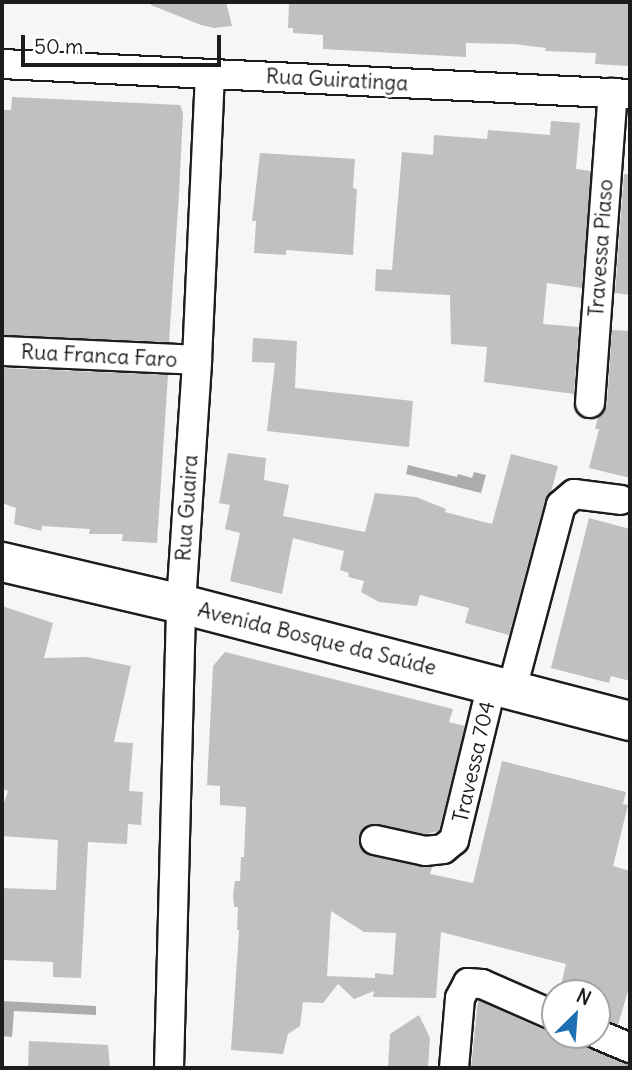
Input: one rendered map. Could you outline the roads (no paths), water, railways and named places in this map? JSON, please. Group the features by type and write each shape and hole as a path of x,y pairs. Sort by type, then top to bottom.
{"street":[{"name":"Rua Guiratinga","path":"2,64 622,94"},
{"name":"Rua Guaira","path":"169,1068 181,604 197,360 210,75"},
{"name":"Travessa Piaso","path":"590,403 622,94"},
{"name":"Rua Franca Faro","path":"2,351 197,360"},
{"path":"502,687 561,505 574,494 621,500"},
{"name":"Avenida Bosque da Saúde","path":"2,562 181,604 630,721"},
{"name":"Travessa 704","path":"375,840 425,851 443,849 454,840 502,687"},
{"path":"454,1068 460,998 468,983 482,984 541,1010"},
{"path":"611,1040 630,1048"}]}
